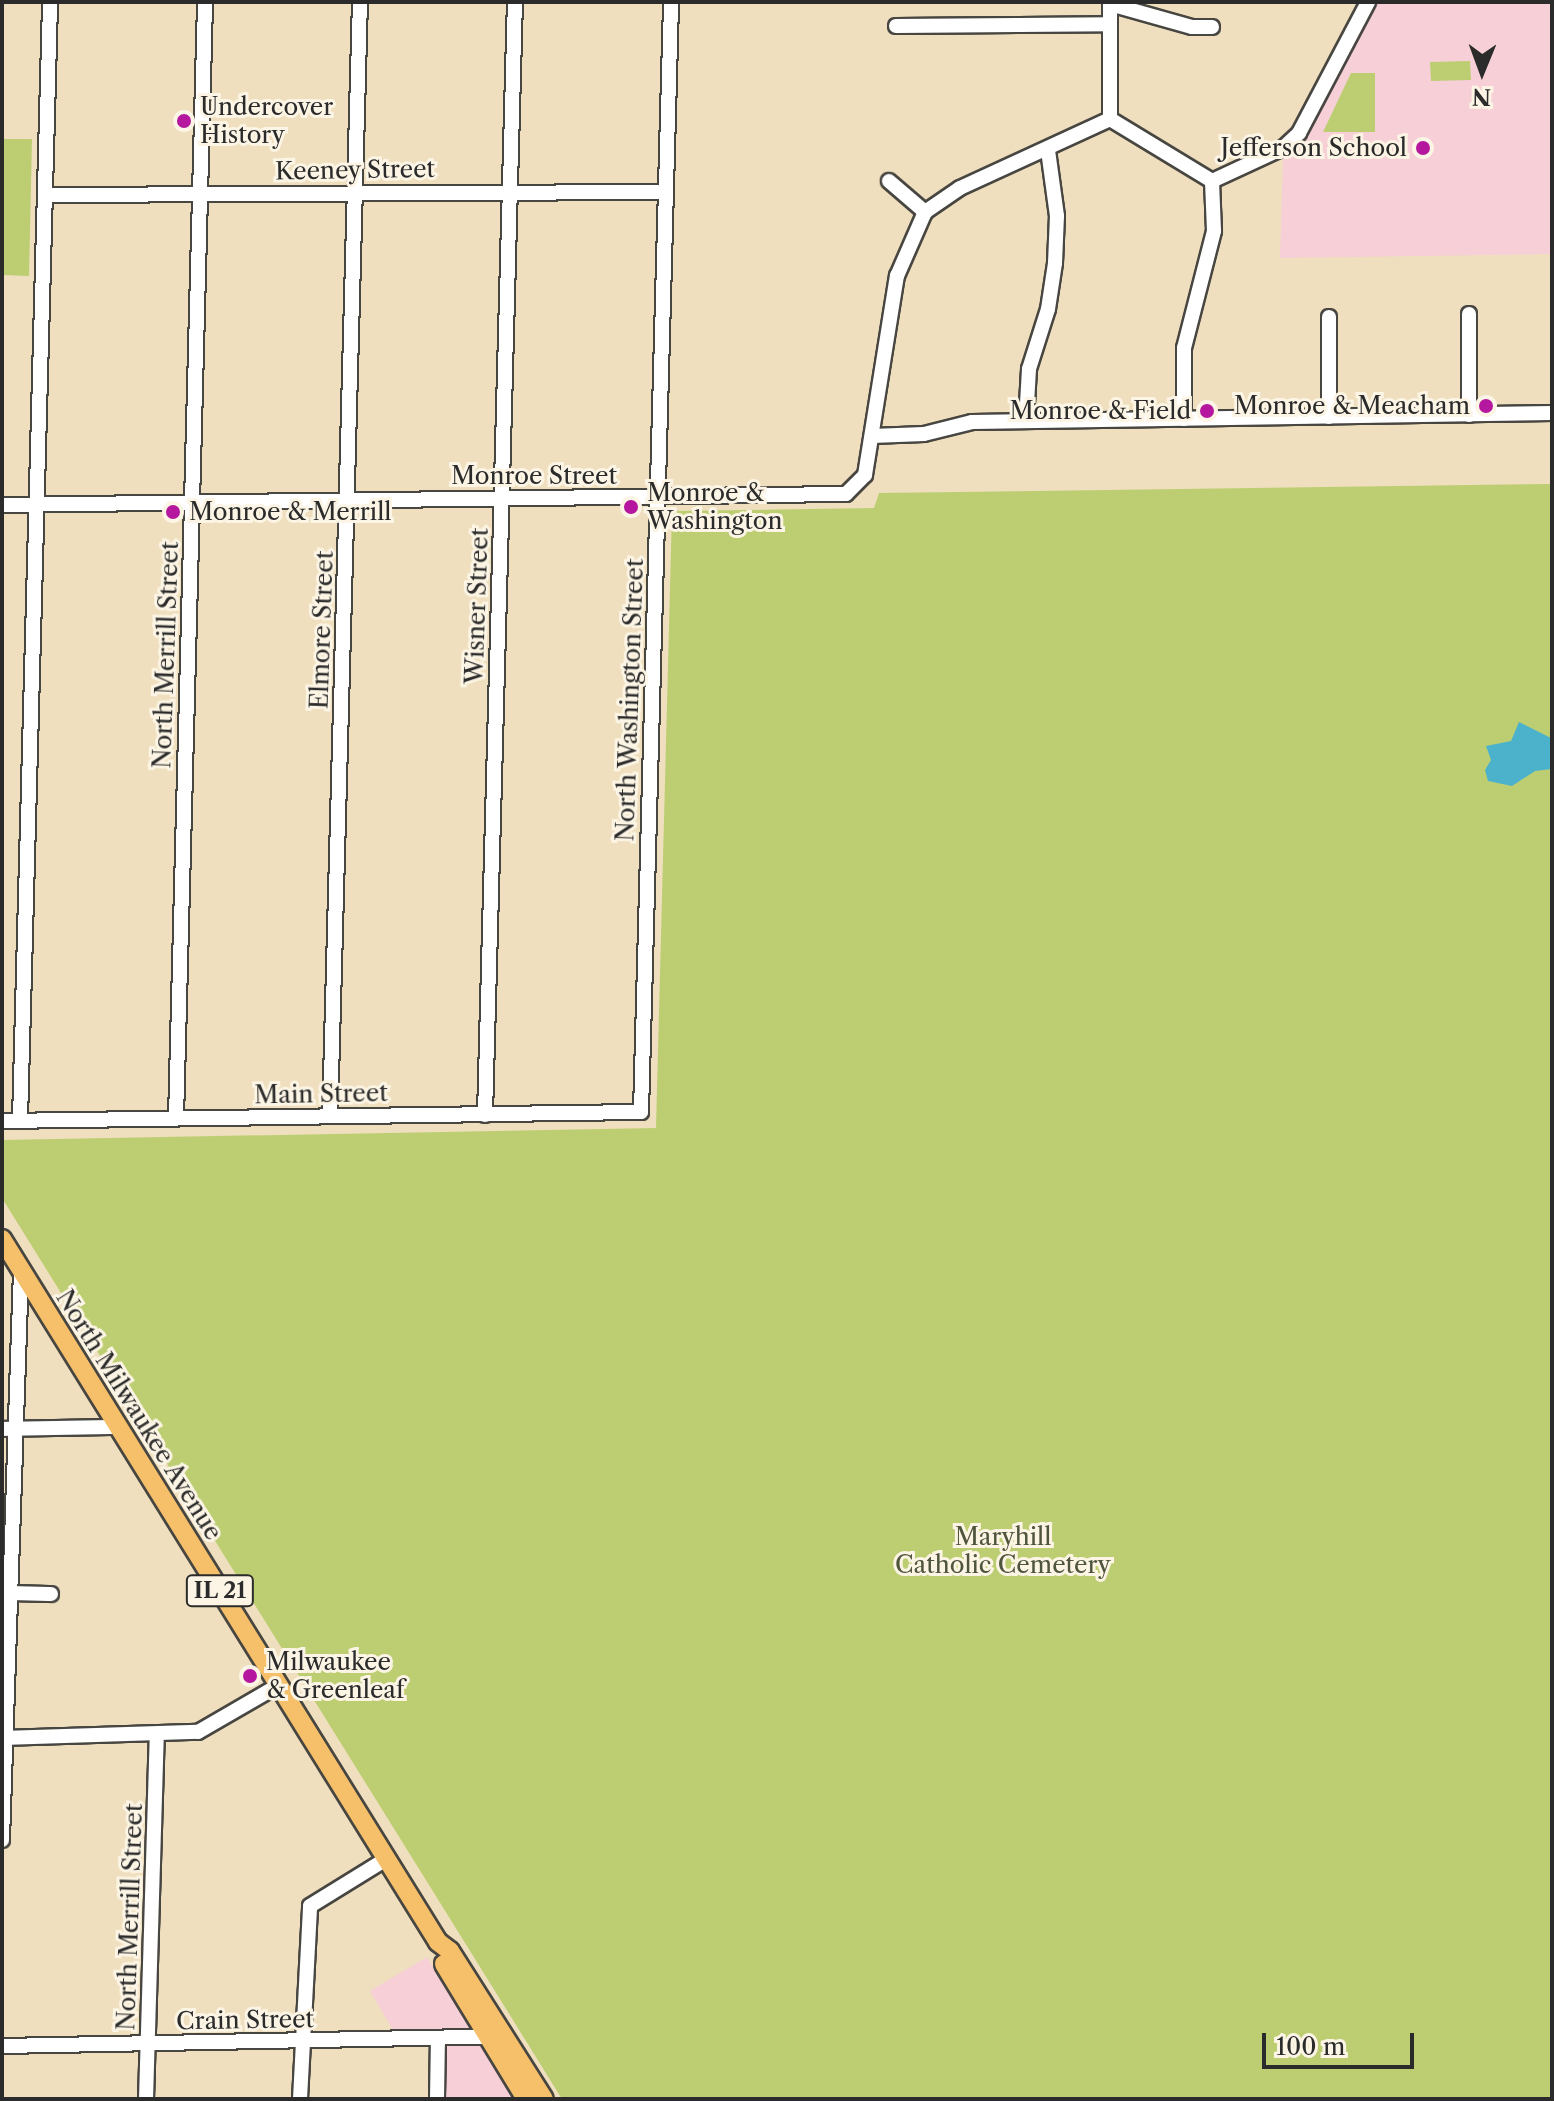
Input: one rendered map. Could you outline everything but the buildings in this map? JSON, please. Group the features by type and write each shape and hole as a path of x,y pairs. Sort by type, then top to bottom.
{"main road":[{"name":"North Milwaukee Avenue","path":"2,1239 438,1942 450,1951 544,2099"},
{"name":"North Milwaukee Avenue","path":"438,1942 440,1957 526,2099"}],"street":[{"path":"20,1120 50,2"},
{"name":"North Merrill Street","path":"176,1118 205,2"},
{"name":"Elmore Street","path":"330,1116 360,2"},
{"name":"Wisner Street","path":"485,1115 515,2"},
{"name":"North Washington Street","path":"641,1112 671,2"},
{"path":"1212,181 1292,141 1368,2"},
{"path":"1110,119 1110,3 1192,27 1212,27"},
{"path":"896,26 1110,24"},
{"path":"1110,119 1212,181"},
{"path":"889,181 925,212 960,188 1110,119"},
{"path":"1026,421 1027,380 1053,287 1057,240 1048,150"},
{"path":"1184,419 1184,348 1214,231 1212,181"},
{"name":"Keeney Street","path":"46,195 510,190 666,192"},
{"name":"Monroe Street","path":"2,505 846,494 865,475 897,276 925,212"},
{"path":"1469,314 1469,415"},
{"path":"1329,317 1329,417"},
{"path":"872,436 1026,421 1552,413"},
{"name":"Main Street","path":"2,1121 641,1112"},
{"path":"2,1840 8,1593 7,1429 21,1270"},
{"path":"7,1429 118,1427"},
{"path":"8,1593 51,1594"},
{"path":"3,1738 157,1736 204,1729 279,1685"},
{"name":"North Merrill Street","path":"146,2099 157,1736"},
{"path":"300,2099 310,1906 386,1859"},
{"name":"Crain Street","path":"2,2046 488,2037"},
{"path":"437,2099 438,2038"}],"shaded area":[{"name":"Jefferson School","path":"1376,2 1552,2 1552,254 1280,258 1283,156 1304,139"},
{"path":"427,1957 513,2099 438,2099 440,2037 397,2037 370,1991"}],"green space":[{"path":"1470,61 1471,80 1431,81 1430,62"},
{"path":"1351,73 1375,73 1375,132 1323,132"},
{"path":"2,139 32,139 29,276 2,275"},
{"name":"Maryhill Catholic Cemetery","path":"1552,484 1552,2099 562,2099 2,1198 2,1140 656,1128 672,511 874,508 879,493"}],"water":[{"path":"1519,722 1551,738 1552,769 1535,771 1512,786 1488,781 1485,770 1491,760 1486,746 1511,741"}],"place":[{"name":"Undercover History","path":"184,121"},
{"name":"Jefferson School","path":"1423,148"},
{"name":"Monroe & Meacham","path":"1486,406"},
{"name":"Monroe & Field","path":"1207,411"},
{"name":"Monroe & Washington","path":"631,507"},
{"name":"Monroe & Merrill","path":"173,512"},
{"name":"Milwaukee & Greenleaf","path":"250,1676"}]}
